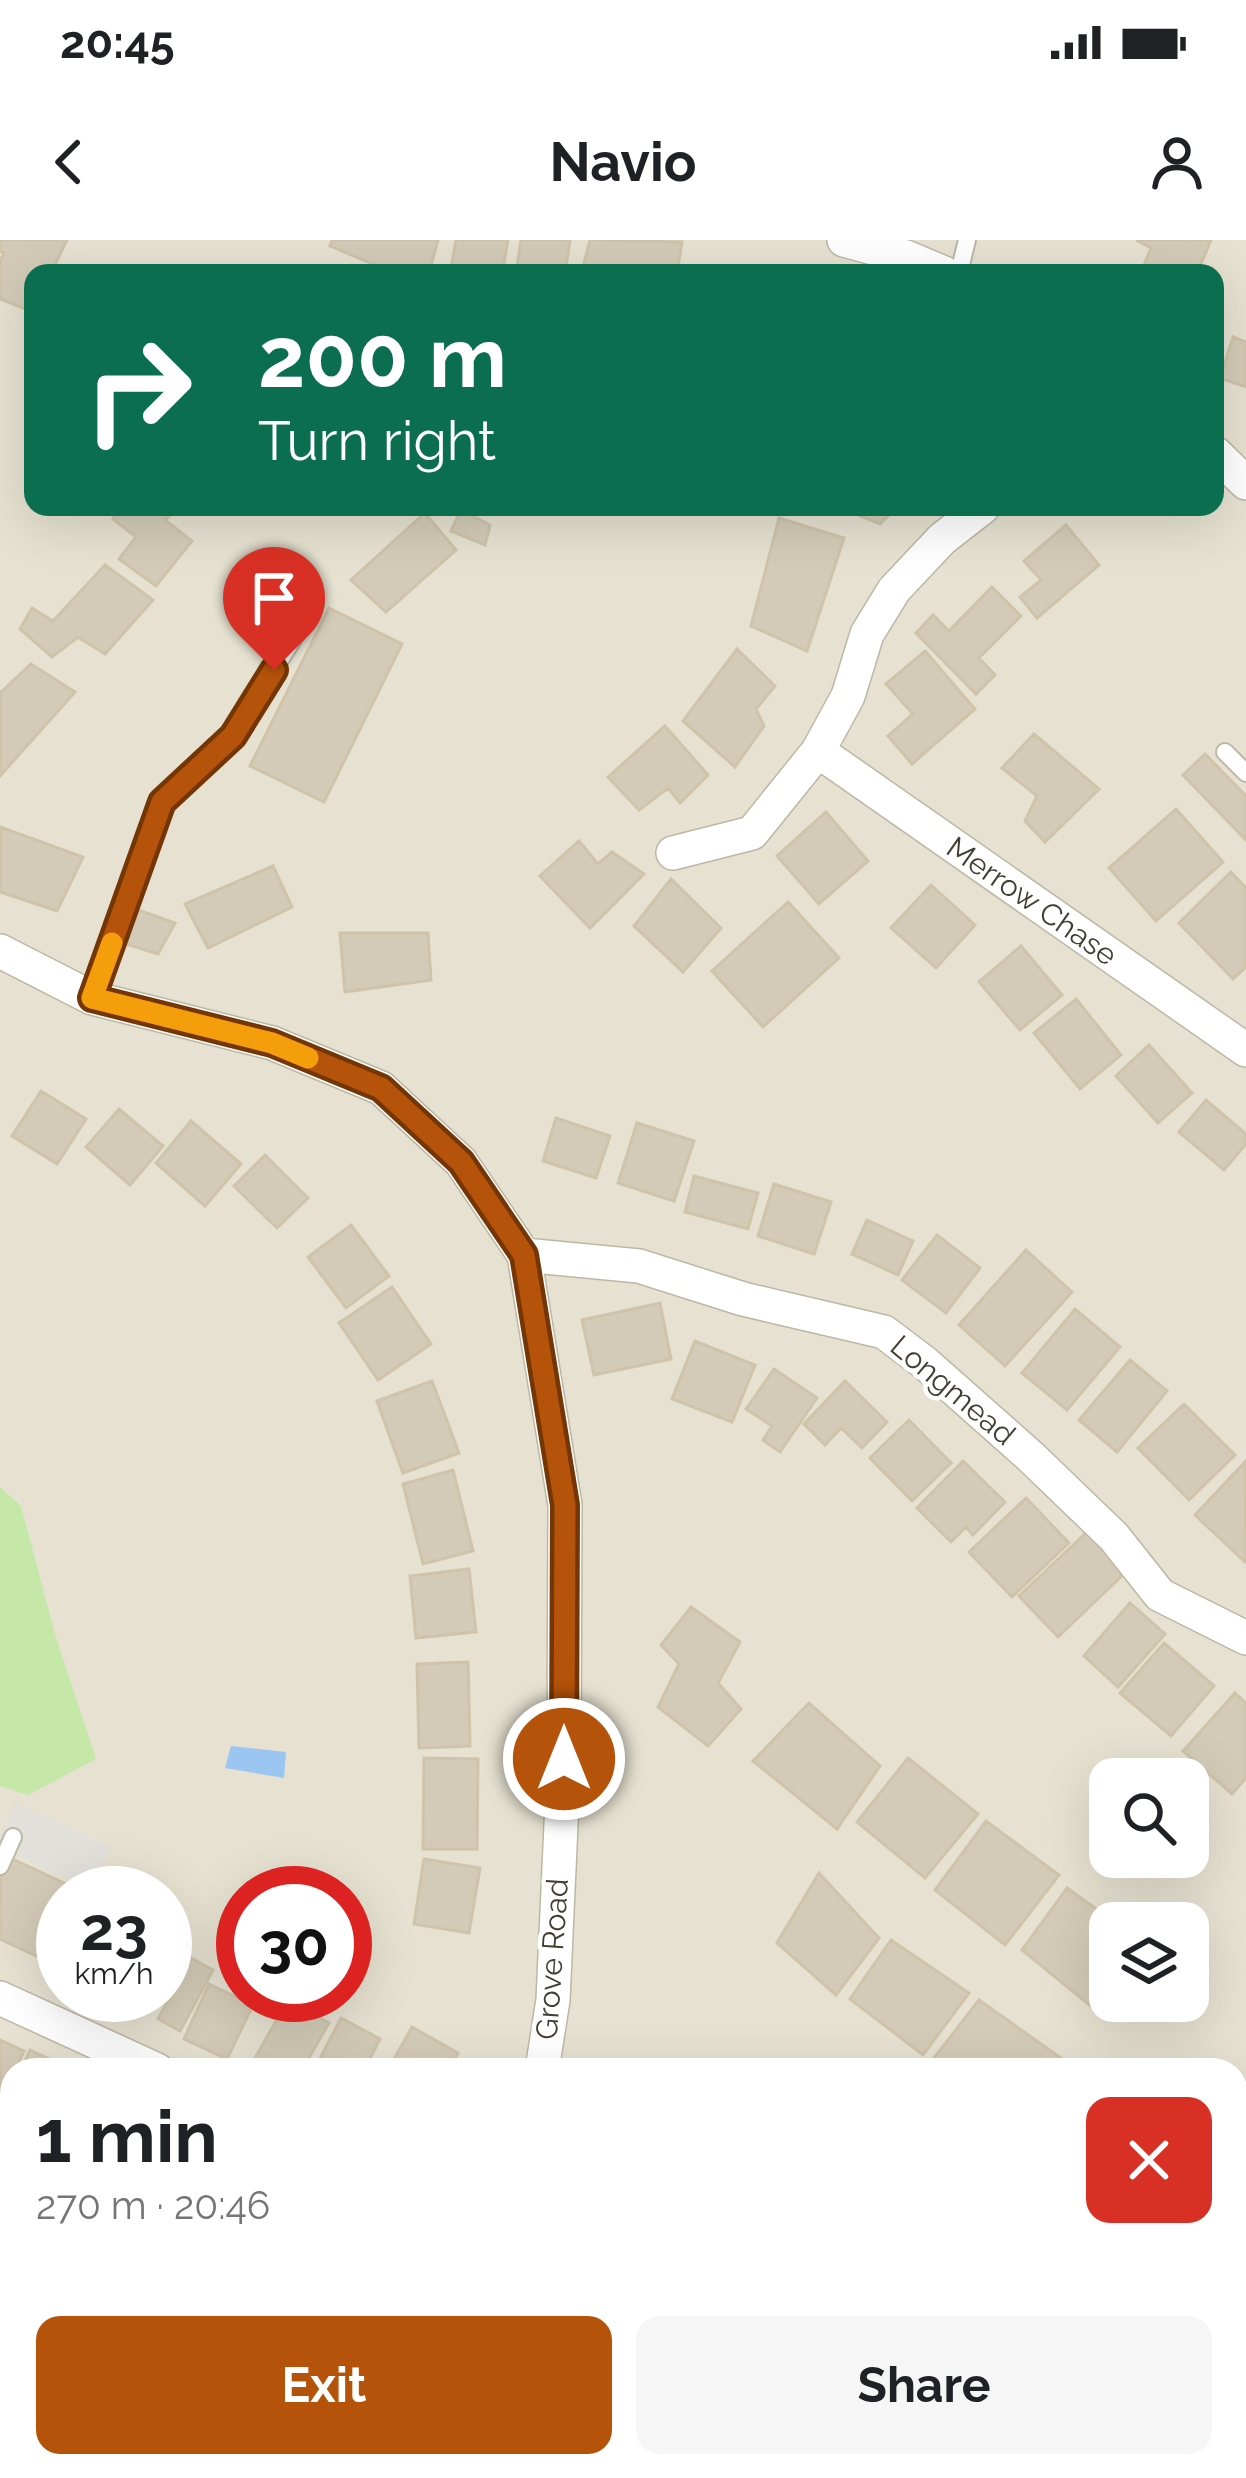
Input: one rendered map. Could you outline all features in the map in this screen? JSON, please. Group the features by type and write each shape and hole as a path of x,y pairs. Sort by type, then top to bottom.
{"street":[{"path":"844,240 924,264"},
{"path":"1224,462 1246,483"},
{"path":"673,853 752,833 818,751 848,696 867,634 894,590 941,539 971,516"},
{"name":"Merrow Chase","path":"818,751 1246,1050"},
{"name":"Grove Road","path":"0,951 92,998 272,1043 381,1088 461,1162 524,1255 565,1505 564,1759 553,2000 544,2058"},
{"name":"Longmead","path":"524,1255 639,1266 743,1299 884,1332 1030,1456 1114,1537 1160,1595 1246,1637"},
{"path":"0,1998 131,2058"}],"lane":[{"path":"92,998 162,802 233,736 315,604"},
{"path":"1225,752 1246,773"},
{"path":"0,1866 13,1838"}],"shaded area":[{"path":"0,240 1246,240 1246,2058 0,2058"},
{"path":"15,1803 110,1846 101,1866 41,1866 0,1847"}],"green space":[{"path":"0,1487 21,1506 55,1634 96,1759 28,1795 0,1786"}],"water":[{"path":"231,1746 286,1752 284,1778 225,1768"}],"building":[{"path":"0,240 67,240 55,264 24,264 24,308 0,299 4,253"},
{"path":"332,240 438,240 431,264 373,264 330,246"},
{"path":"456,240 508,240 504,264 452,264"},
{"path":"521,240 570,240 566,264 517,264"},
{"path":"590,240 682,242 678,264 584,264"},
{"path":"1136,240 1211,240 1201,264 1145,264 1151,248"},
{"path":"1233,337 1246,342 1246,387 1224,379"},
{"path":"169,516 165,520 192,541 156,586 119,559 136,537 113,519"},
{"path":"422,516 428,516 456,550 386,612 351,580"},
{"path":"458,516 473,516 490,525 485,545 451,531"},
{"path":"861,516 888,516 880,524"},
{"path":"779,518 844,538 807,651 751,626"},
{"path":"1066,525 1099,565 1037,618 1020,597 1041,580 1024,561"},
{"path":"105,565 153,600 105,654 78,637 52,657 20,629 32,608 53,621"},
{"path":"992,587 1021,616 979,658 995,675 976,694 916,633 933,615 949,631"},
{"path":"329,608 402,644 324,802 250,766"},
{"path":"737,649 775,686 756,709 764,726 735,767 683,721"},
{"path":"925,651 975,709 912,764 888,736 913,714 886,684"},
{"path":"31,664 75,692 0,776 0,693"},
{"path":"665,726 708,775 680,803 668,788 639,810 608,777"},
{"path":"1034,734 1099,789 1045,842 1025,821 1037,796 1002,768"},
{"path":"1205,754 1246,796 1246,840 1183,775"},
{"path":"1176,809 1223,862 1156,921 1109,868"},
{"path":"826,812 868,861 819,904 777,856"},
{"path":"0,827 83,857 57,911 0,892"},
{"path":"579,841 598,864 612,852 644,874 590,928 540,876"},
{"path":"273,866 292,907 208,948 185,904"},
{"path":"1231,872 1246,888 1246,967 1233,979 1179,923"},
{"path":"671,879 721,928 683,972 634,926"},
{"path":"931,885 975,925 936,968 891,928"},
{"path":"788,902 839,958 763,1027 712,971"},
{"path":"138,910 175,923 158,954 126,944"},
{"path":"340,933 428,933 431,980 345,992"},
{"path":"1021,946 1062,995 1020,1030 979,982"},
{"path":"1076,999 1121,1055 1080,1089 1034,1033"},
{"path":"1149,1045 1192,1093 1158,1123 1116,1076"},
{"path":"41,1091 86,1119 57,1164 12,1136"},
{"path":"1206,1100 1246,1134 1246,1144 1224,1170 1179,1132"},
{"path":"119,1109 163,1146 130,1185 86,1147"},
{"path":"556,1118 610,1136 596,1178 543,1161"},
{"path":"191,1121 241,1164 205,1206 156,1163"},
{"path":"637,1123 694,1141 674,1201 618,1183"},
{"path":"265,1155 308,1198 277,1228 234,1186"},
{"path":"694,1176 758,1193 748,1229 685,1212"},
{"path":"774,1184 831,1202 814,1254 758,1236"},
{"path":"867,1220 913,1241 898,1275 852,1254"},
{"path":"351,1225 389,1276 346,1308 308,1257"},
{"path":"937,1235 980,1268 946,1313 902,1280"},
{"path":"1026,1250 1072,1292 1005,1366 959,1325"},
{"path":"392,1287 431,1344 378,1380 339,1323"},
{"path":"660,1303 671,1359 594,1375 582,1320"},
{"path":"1075,1309 1120,1347 1067,1410 1022,1373"},
{"path":"695,1341 755,1365 732,1422 672,1399"},
{"path":"1130,1360 1167,1391 1117,1452 1079,1420"},
{"path":"774,1369 817,1398 780,1452 763,1440 772,1426 746,1409"},
{"path":"432,1381 459,1453 403,1473 377,1401"},
{"path":"845,1381 887,1422 862,1448 841,1428 825,1445 804,1424"},
{"path":"1184,1404 1235,1455 1189,1500 1138,1448"},
{"path":"909,1420 951,1463 912,1501 870,1458"},
{"path":"963,1461 1005,1502 973,1535 966,1527 951,1542 917,1508"},
{"path":"1245,1462 1246,1561 1245,1562 1195,1515"},
{"path":"453,1470 473,1551 423,1564 403,1484"},
{"path":"1026,1498 1069,1543 1012,1597 969,1552"},
{"path":"1087,1532 1126,1572 1058,1637 1019,1596"},
{"path":"469,1569 476,1632 416,1638 410,1576"},
{"path":"1130,1603 1165,1634 1118,1687 1084,1656"},
{"path":"691,1607 740,1642 718,1683 741,1709 708,1746 658,1707 679,1664 661,1645"},
{"path":"1164,1643 1214,1686 1171,1736 1120,1693"},
{"path":"468,1662 470,1746 419,1748 417,1664"},
{"path":"1235,1693 1246,1703 1246,1778 1232,1794 1209,1774 1209,1758 1191,1758 1183,1751"},
{"path":"809,1703 880,1766 837,1829 753,1761"},
{"path":"424,1758 478,1759 477,1849 423,1849"},
{"path":"908,1758 978,1814 925,1878 857,1822"},
{"path":"986,1821 1059,1875 1005,1945 935,1890"},
{"path":"10,1858 36,1870 36,1956 0,1939 0,1879"},
{"path":"424,1859 480,1868 469,1933 414,1924"},
{"path":"819,1873 879,1938 836,1995 777,1943"},
{"path":"1067,1888 1089,1904 1089,2004 1022,1950"},
{"path":"891,1940 969,1993 923,2055 850,1999"},
{"path":"192,1959 213,1970 192,2009"},
{"path":"209,1984 216,1987 216,2022 245,2022 225,2058 184,2039"},
{"path":"979,2000 1061,2058 934,2058"},
{"path":"164,2022 185,2022 180,2031"},
{"path":"275,2022 327,2022 309,2058 255,2058"},
{"path":"339,2022 348,2022 380,2039 370,2058 320,2058"},
{"path":"412,2027 458,2053 455,2058 395,2058"},
{"path":"0,2040 24,2051 21,2058 0,2058"}],"slow traffic":[{"path":"112,943 92,998 272,1043 308,1058"}],"route":[{"path":"274,670 233,736 162,802 92,998 272,1043 381,1088 461,1162 524,1255 565,1505 564,1759"}]}
